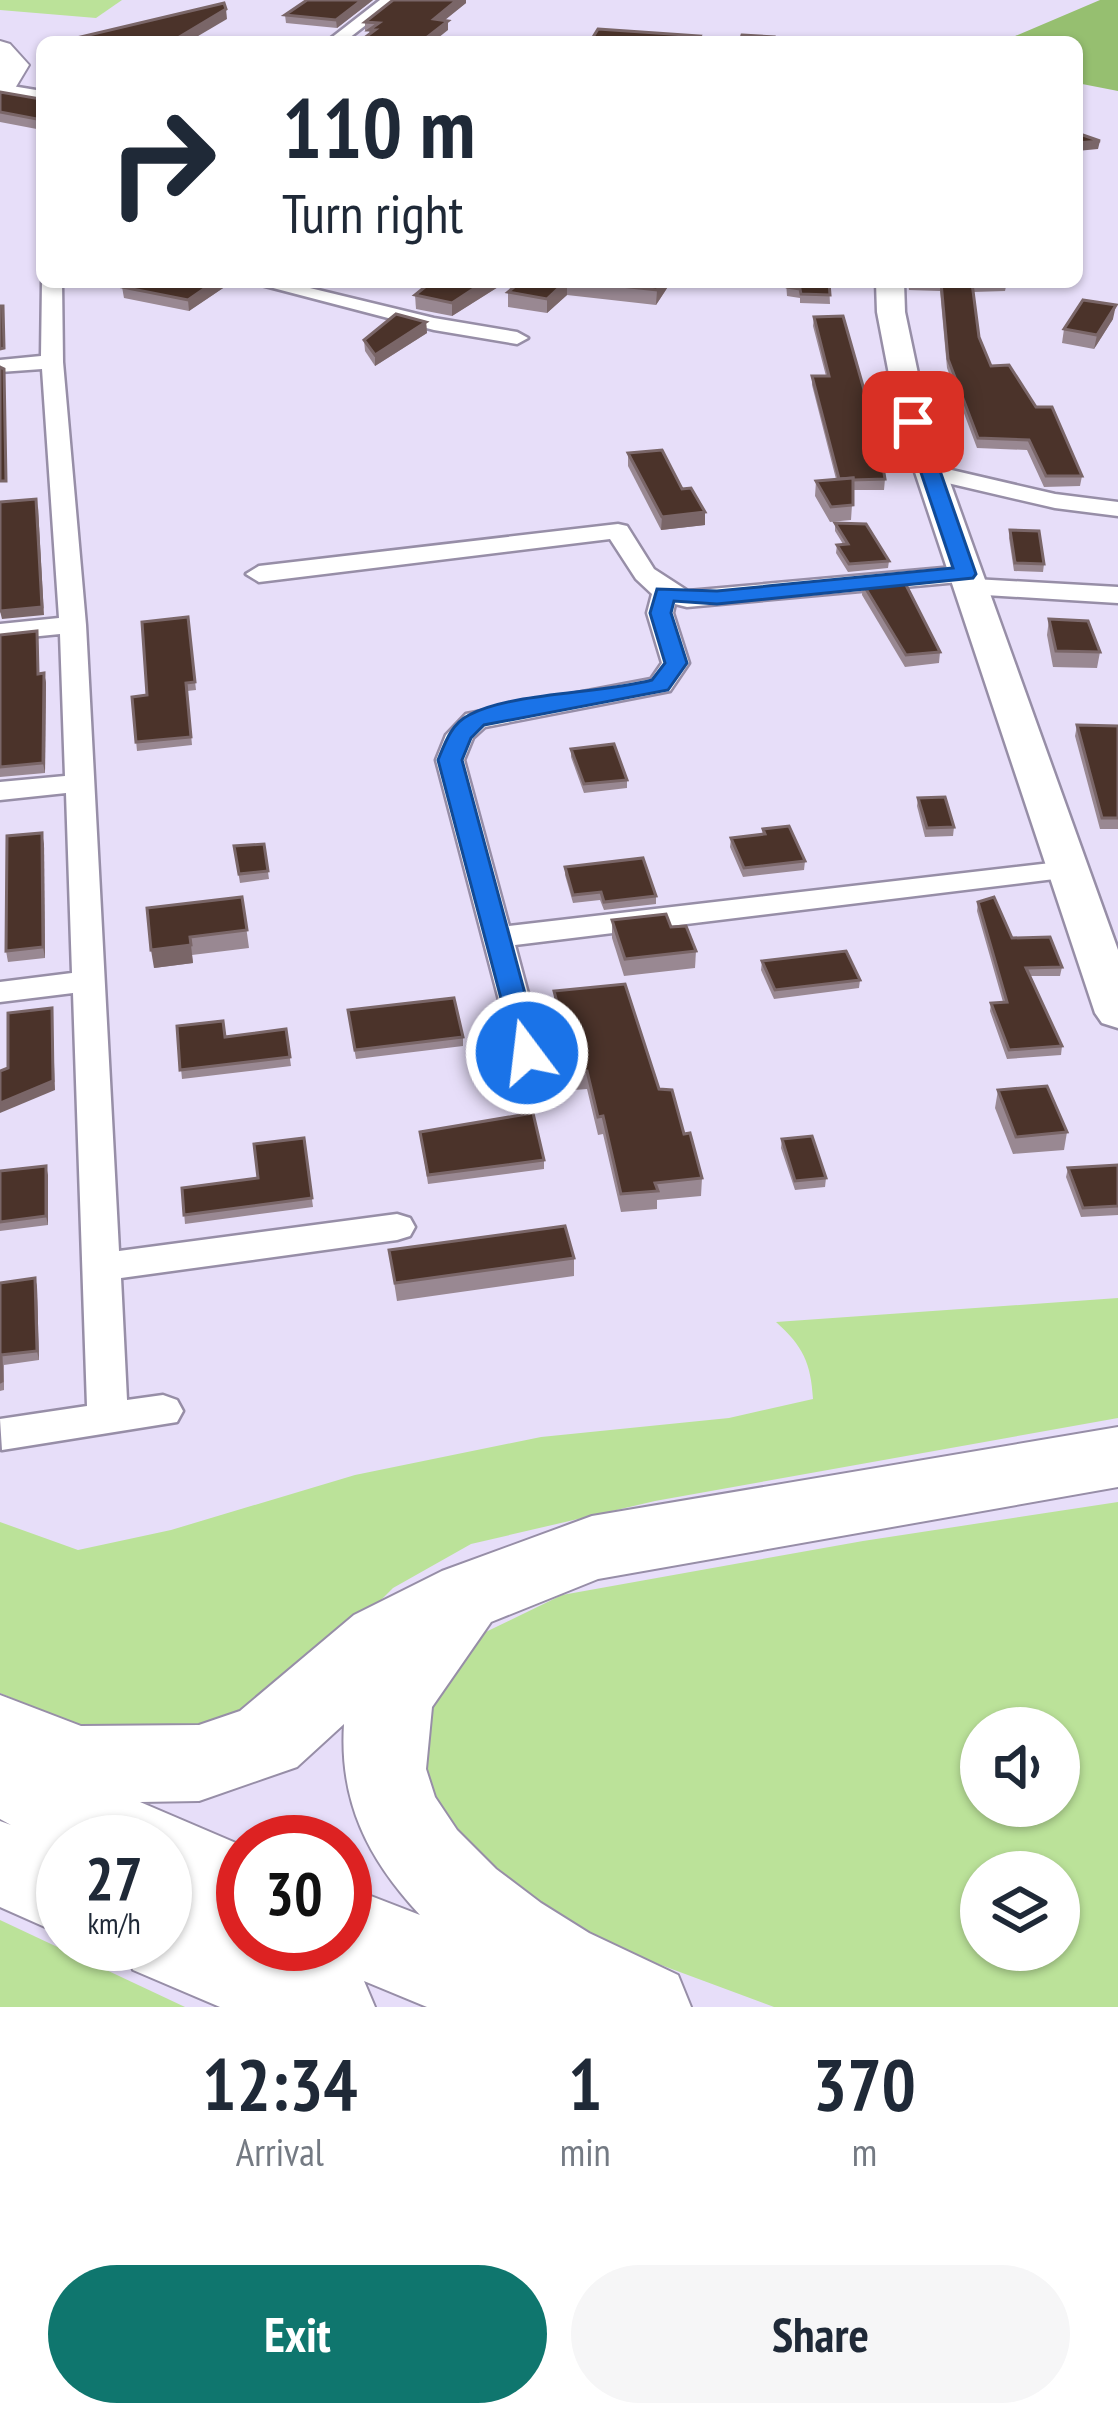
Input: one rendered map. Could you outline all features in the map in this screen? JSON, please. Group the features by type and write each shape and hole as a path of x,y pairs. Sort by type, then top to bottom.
{"highway":[{"path":"0,50 14,65 0,90"},
{"path":"0,1732 80,1764 199,1763 267,1740 383,1640 470,1595 592,1548 1118,1457"},
{"path":"470,1595 402,1680 385,1723 384,1776 405,1832 445,1882 519,1941 607,1993 645,2007"},
{"path":"0,1777 78,1815"},
{"path":"0,1862 36,1880"},
{"path":"372,1940 538,2007"},
{"path":"192,1950 329,2007"}],"street":[{"path":"342,36 390,0"},
{"path":"0,90 36,97"},
{"path":"52,288 52,362 73,625 107,1416"},
{"path":"285,288 434,324 517,338"},
{"path":"890,288 913,422 1118,1013"},
{"path":"0,366 52,362"},
{"path":"930,472 1055,501 1118,509"},
{"path":"259,574 618,531 649,583 664,594 717,597 967,580 1118,595"},
{"path":"527,1053 450,760 460,735 476,720 660,685 676,663 660,613 664,594"},
{"path":"0,632 73,625"},
{"path":"0,791 80,783"},
{"path":"497,937 1068,870"},
{"path":"0,992 88,980"},
{"path":"102,1267 397,1227"},
{"path":"2,1434 163,1411"}],"green space":[{"path":"0,0 122,0 96,18 0,10"},
{"path":"1100,0 1118,0 1118,91 1083,84 1083,36 1015,36"},
{"path":"1118,1298 1118,1418 655,1501 471,1544 393,1588 352,1629 223,1732 84,1728 0,1693 0,1522 78,1550 171,1530 355,1475 541,1437 729,1418 813,1399 804,1356 776,1322"},
{"path":"1118,1502 1118,2007 774,2007 518,1912 402,1771 420,1705 465,1642 562,1595 863,1541"},
{"path":"0,1920 36,1937 36,1971 108,1971 185,2007 0,2007"}],"building":[{"path":"307,0 362,0 336,20 285,15"},
{"path":"393,0 457,0 434,19 448,21 429,36 367,36 379,23 365,22"},
{"path":"224,3 226,9 181,36 84,36"},
{"path":"598,29 700,36 594,36"},
{"path":"0,92 36,98 36,119 0,112"},
{"path":"127,288 205,288 188,300"},
{"path":"424,288 475,288 452,303 415,295"},
{"path":"513,288 559,288 547,299 508,292"},
{"path":"794,288 829,288 830,295 801,294"},
{"path":"942,288 973,288 979,337 991,366 1009,365 1036,407 1052,407 1082,476 1046,476 1029,440 978,438 948,359"},
{"path":"1083,300 1116,305 1097,335 1064,329"},
{"path":"0,306 4,348 0,349"},
{"path":"396,314 426,322 375,355 364,340"},
{"path":"843,316 885,479 839,479 812,376 829,376 814,317"},
{"path":"0,367 4,369 6,481 0,481"},
{"path":"662,450 682,489 691,488 705,512 662,517 628,453"},
{"path":"853,478 853,505 831,507 816,481"},
{"path":"36,499 42,607 0,611 0,502"},
{"path":"835,523 866,524 889,561 849,564 837,545 848,544"},
{"path":"1010,530 1039,531 1044,564 1015,563"},
{"path":"904,581 940,652 906,655 863,584"},
{"path":"188,617 195,682 186,683 191,737 136,742 132,697 147,695 142,622"},
{"path":"1049,619 1088,621 1100,652 1056,651"},
{"path":"37,631 38,674 44,673 43,763 0,767 0,635"},
{"path":"1077,725 1118,726 1118,818 1102,818"},
{"path":"614,744 627,780 584,784 571,749"},
{"path":"945,797 954,827 927,828 918,798"},
{"path":"789,826 805,861 744,868 731,838"},
{"path":"42,833 43,947 6,951 7,836"},
{"path":"264,844 268,871 239,874 234,846"},
{"path":"643,858 656,896 604,902 601,892 573,895 565,867"},
{"path":"242,897 247,930 190,937 191,945 151,950 147,908"},
{"path":"994,897 1012,938 1050,937 1062,967 1026,968 1062,1046 1009,1050 991,1003 1007,1002 978,902"},
{"path":"666,914 671,927 686,926 696,951 625,959 612,920"},
{"path":"846,951 860,980 775,990 762,961"},
{"path":"625,984 659,1089 672,1090 702,1178 655,1183 658,1191 621,1194 603,1116 598,1117 587,1071 575,1072 554,991"},
{"path":"454,998 463,1037 355,1050 348,1010"},
{"path":"52,1008 53,1081 0,1103 0,1071 8,1068 8,1013"},
{"path":"223,1021 225,1037 286,1029 290,1057 180,1070 177,1026"},
{"path":"1047,1086 1067,1132 1016,1137 998,1090"},
{"path":"533,1113 544,1160 428,1175 420,1132"},
{"path":"812,1136 826,1178 795,1181 782,1139"},
{"path":"304,1138 312,1198 184,1215 182,1188 258,1178 254,1144"},
{"path":"1118,1165 1118,1206 1083,1208 1068,1168"},
{"path":"46,1166 46,1216 0,1222 0,1171"},
{"path":"565,1226 574,1258 395,1283 389,1250"},
{"path":"35,1278 37,1351 1,1355 0,1382 0,1283"}],"route":[{"path":"527,1053 450,760 460,735 476,720 512,710 615,697 660,685 676,663 660,613 664,594 717,597 965,574 913,422"}]}
